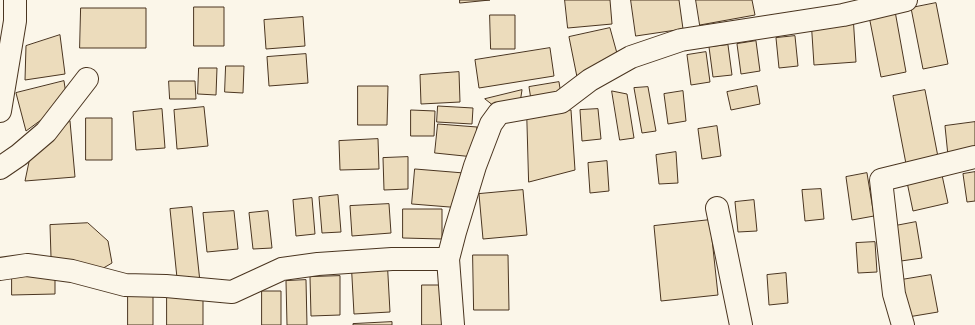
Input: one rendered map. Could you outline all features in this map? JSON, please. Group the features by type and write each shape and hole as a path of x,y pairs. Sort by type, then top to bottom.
{"street":[{"path":"0,111 14,21 15,0"},
{"path":"453,325 448,259 475,166 491,124 499,113 561,102 590,80 631,57 681,40 843,15 906,0"},
{"path":"0,168 19,155 46,132 87,79"},
{"path":"903,325 894,294 882,180 975,157"},
{"path":"717,208 741,325"},
{"path":"0,269 27,265 72,271 125,285 166,286 232,292 282,269 318,264 392,259 448,259"}],"building":[{"path":"460,0 490,0 460,3"},
{"path":"565,0 610,0 612,24 568,28"},
{"path":"631,0 679,0 683,29 636,36"},
{"path":"696,0 752,0 755,15 700,25"},
{"path":"936,3 948,64 923,69 911,8"},
{"path":"194,7 224,7 224,46 194,46"},
{"path":"81,8 146,8 146,48 80,48"},
{"path":"895,11 906,72 881,77 869,16"},
{"path":"490,15 515,15 515,49 491,49"},
{"path":"853,15 856,62 814,65 811,19"},
{"path":"303,17 305,46 266,49 264,20"},
{"path":"610,28 618,57 578,82 569,37"},
{"path":"60,35 65,74 25,80 26,46"},
{"path":"795,36 798,66 779,68 776,38"},
{"path":"756,41 760,71 741,74 737,44"},
{"path":"728,45 732,75 713,77 709,47"},
{"path":"550,48 554,76 479,88 475,60"},
{"path":"706,52 710,82 691,85 687,55"},
{"path":"306,54 308,83 269,86 267,57"},
{"path":"226,66 244,66 243,93 225,92"},
{"path":"199,68 217,68 216,95 198,94"},
{"path":"459,72 460,102 421,104 420,75"},
{"path":"64,81 67,101 26,131 16,93"},
{"path":"169,81 195,81 196,99 170,99"},
{"path":"559,82 562,101 532,106 529,87"},
{"path":"358,86 388,86 387,125 358,125"},
{"path":"757,86 760,104 731,110 727,92"},
{"path":"648,87 656,131 642,133 634,88"},
{"path":"522,90 520,103 499,110 485,99"},
{"path":"925,90 939,162 907,169 893,96"},
{"path":"612,91 627,94 634,138 620,140"},
{"path":"683,91 686,121 668,124 664,94"},
{"path":"438,106 473,108 472,124 437,122"},
{"path":"204,107 208,146 177,149 174,110"},
{"path":"162,109 165,148 136,150 133,112"},
{"path":"598,109 601,139 582,141 580,110"},
{"path":"411,110 435,111 434,136 411,136"},
{"path":"527,110 571,110 575,170 529,182"},
{"path":"86,118 112,118 112,160 86,160"},
{"path":"70,121 75,177 25,181 30,157"},
{"path":"975,122 975,152 948,156 945,126"},
{"path":"438,124 477,127 474,157 435,153"},
{"path":"717,126 721,156 702,159 698,129"},
{"path":"378,139 379,169 340,170 339,141"},
{"path":"676,152 678,183 659,184 656,155"},
{"path":"408,157 408,189 384,190 383,158"},
{"path":"607,161 609,191 590,193 588,163"},
{"path":"415,169 464,173 462,208 412,204"},
{"path":"975,172 975,201 967,202 963,174"},
{"path":"867,173 874,216 852,220 846,177"},
{"path":"942,175 948,203 913,211 907,182"},
{"path":"821,189 824,219 805,221 802,190"},
{"path":"523,190 527,235 483,239 479,194"},
{"path":"338,195 341,232 322,233 319,197"},
{"path":"312,198 315,234 296,236 293,200"},
{"path":"754,200 757,231 738,232 735,202"},
{"path":"389,204 391,233 352,236 350,206"},
{"path":"192,207 200,282 177,278 170,209"},
{"path":"403,209 442,209 442,239 403,238"},
{"path":"234,211 238,249 207,252 203,213"},
{"path":"268,211 272,248 253,249 249,213"},
{"path":"710,220 718,295 661,301 654,226"},
{"path":"916,222 922,258 901,261 895,226"},
{"path":"88,223 108,241 112,263 100,270 51,257 50,225"},
{"path":"875,242 877,272 858,273 856,243"},
{"path":"473,255 508,255 509,310 474,310"},
{"path":"387,257 390,312 354,314 351,259"},
{"path":"12,273 55,273 55,294 12,295"},
{"path":"786,273 788,303 769,305 767,275"},
{"path":"931,275 938,312 908,317 901,280"},
{"path":"340,276 340,315 311,316 310,277"},
{"path":"306,280 307,325 287,325 286,281"},
{"path":"128,283 153,283 153,325 128,325"},
{"path":"422,285 457,285 458,325 422,325"},
{"path":"262,291 281,291 281,325 262,325"},
{"path":"167,296 203,296 203,325 167,325"},
{"path":"392,322 392,325 353,325 353,324"}]}
